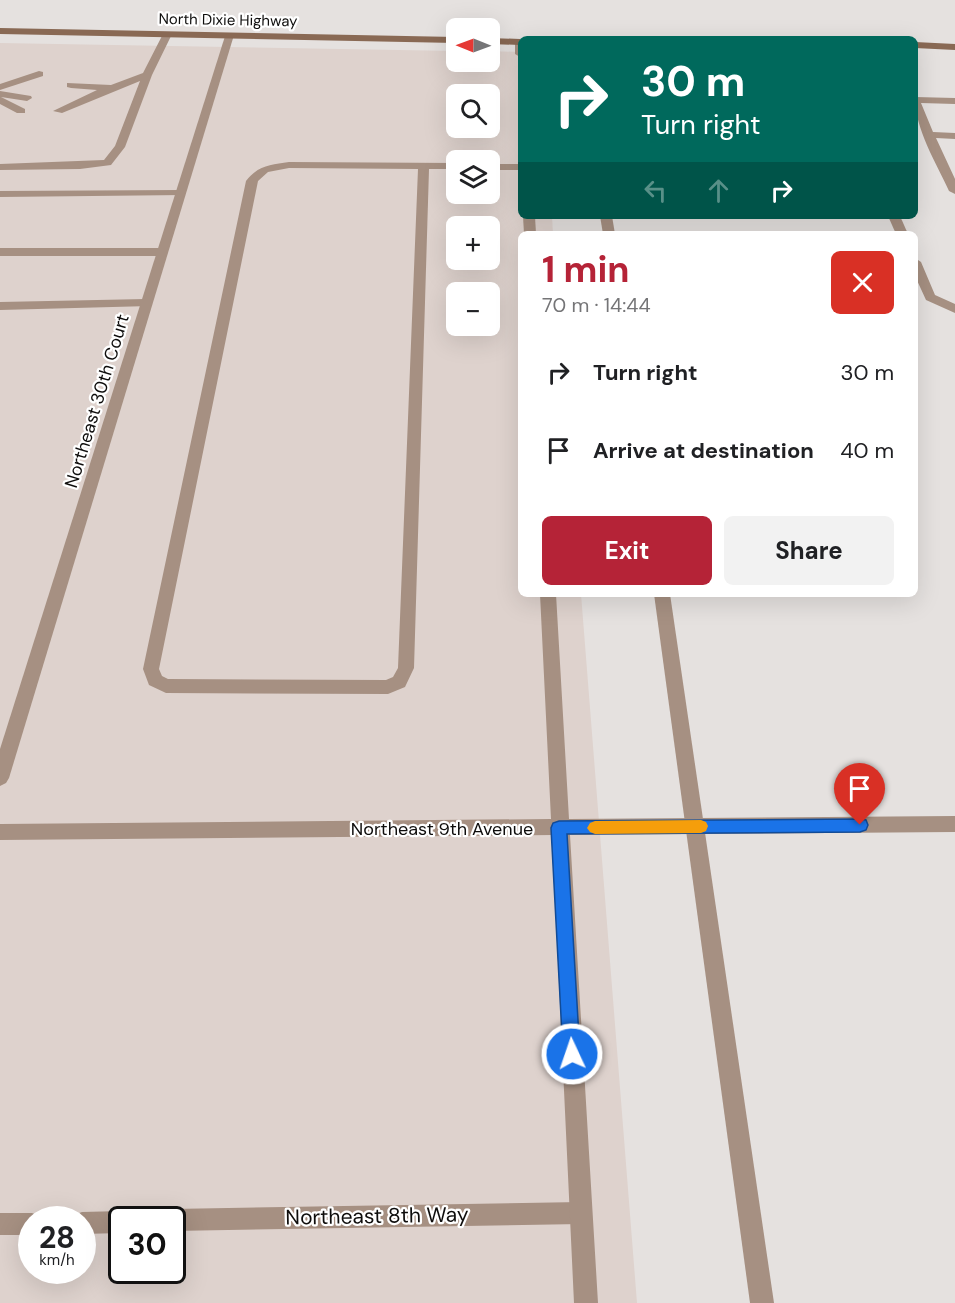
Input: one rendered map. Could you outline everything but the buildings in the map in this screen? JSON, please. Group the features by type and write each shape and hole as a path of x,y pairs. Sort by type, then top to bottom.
{"main road":[{"name":"North Dixie Highway","path":"0,32 446,40"},
{"path":"500,41 518,42"},
{"path":"918,45 955,47"}],"street":[{"path":"0,167 80,166 107,163 120,147 147,75 167,34"},
{"name":"Northeast 30th Court","path":"0,778 229,35"},
{"path":"0,90 39,74"},
{"path":"77,74 112,88"},
{"path":"58,111 147,75"},
{"path":"0,90 33,85"},
{"path":"71,85 112,88"},
{"path":"63,97 112,88"},
{"path":"0,90 27,98"},
{"path":"0,100 21,111"},
{"path":"918,100 955,101"},
{"path":"918,108 928,135 955,191"},
{"path":"928,135 955,136"},
{"path":"424,166 406,668 399,682 388,687 166,686 155,680 151,669 252,181 265,169 289,165 446,166"},
{"path":"500,167 518,167"},
{"path":"0,194 180,194"},
{"path":"0,252 162,252"},
{"path":"918,269 930,297 955,309"},
{"path":"0,306 146,303"},
{"path":"548,597 586,1303"},
{"path":"662,597 762,1303"},
{"name":"Northeast 9th Avenue","path":"0,832 955,824"},
{"name":"Northeast 8th Way","path":"186,1220 581,1213"},
{"path":"0,1224 18,1224"}],"shaded area":[{"path":"0,43 446,51 446,72 500,72 500,51 518,52 518,219 552,219 553,231 518,231 518,597 581,597 637,1303 0,1303"}],"slow traffic":[{"path":"595,828 701,826"}],"route":[{"path":"572,1054 559,828 860,825"}]}
